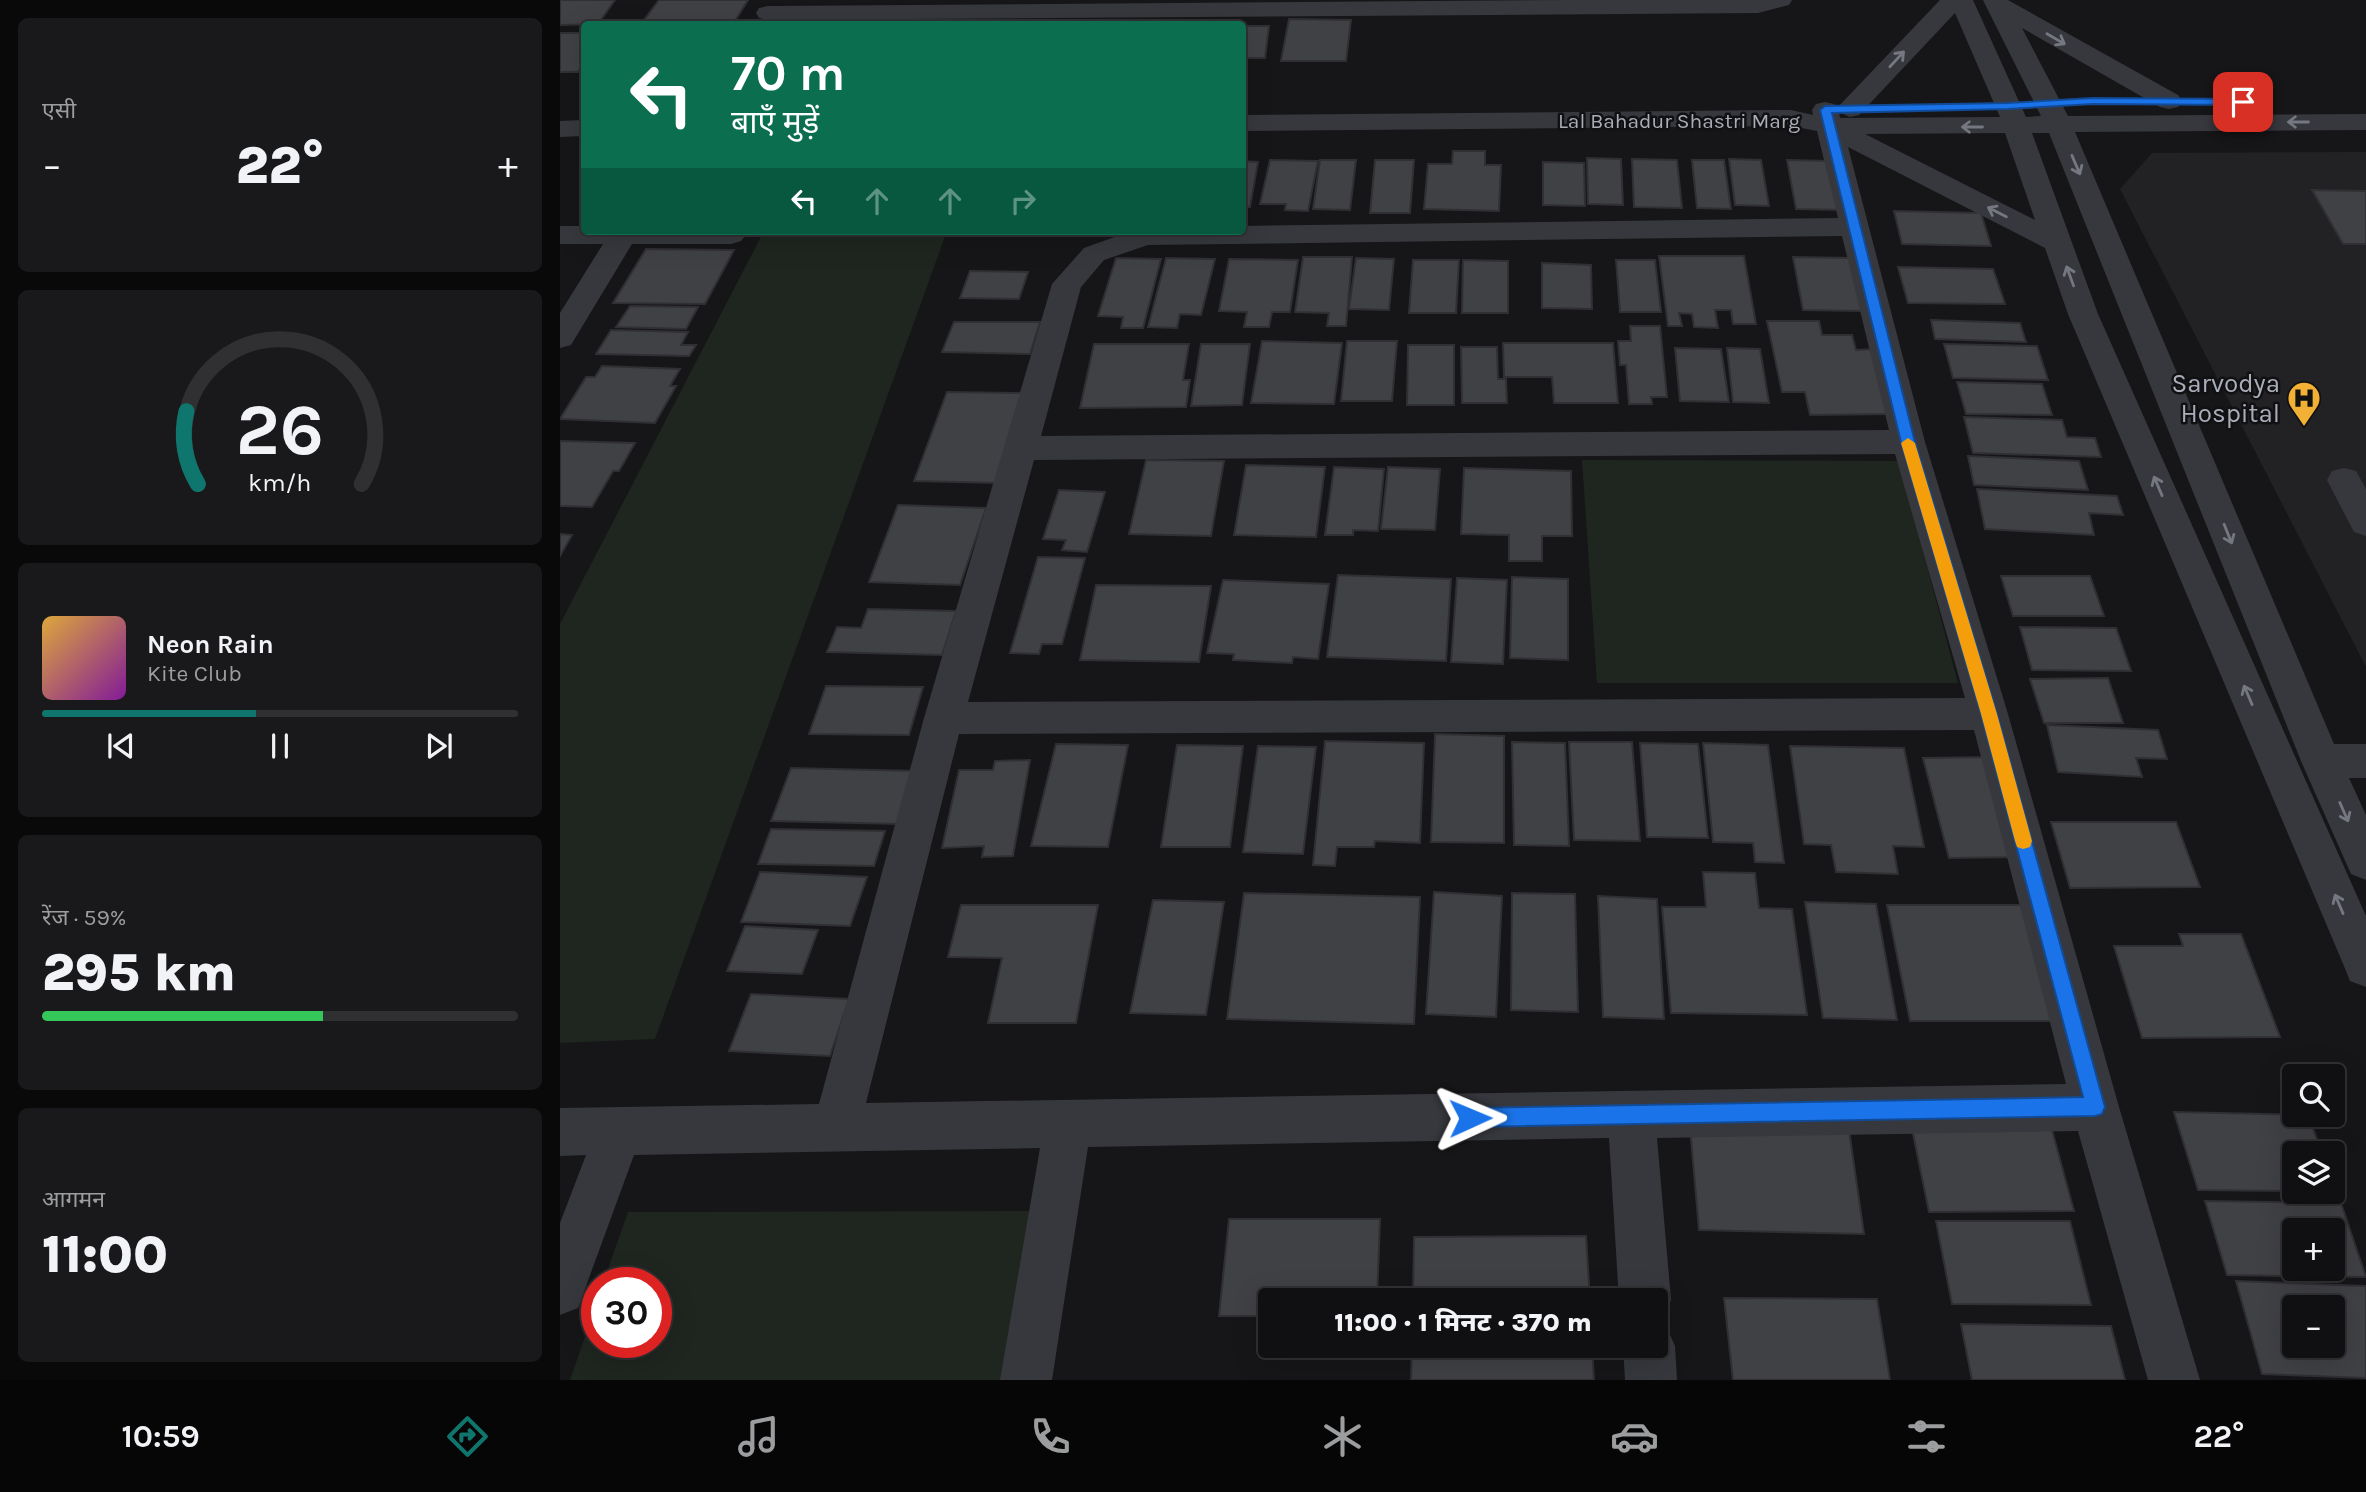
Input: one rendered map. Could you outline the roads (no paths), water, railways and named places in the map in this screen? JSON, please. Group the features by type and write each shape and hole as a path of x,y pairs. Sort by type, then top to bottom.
{"street":[{"path":"768,12 1038,6 1758,6 1780,0"},
{"path":"1835,115 1953,0"},
{"path":"1961,0 2012,116 2083,314 2366,966"},
{"path":"1996,2 2169,102"},
{"path":"1996,2 2053,114 2321,761 2366,861"},
{"path":"2053,114 2169,102 2366,103"},
{"name":"Lal Bahadur Shastri Marg","path":"1246,123 2053,114 2126,122 2366,122"},
{"path":"1835,115 1856,227 1908,442 1989,714 2095,1107 2174,1380"},
{"path":"1835,115 2058,243"},
{"path":"560,128 581,128"},
{"path":"1246,235 1856,227"},
{"path":"560,235 731,235"},
{"path":"560,338 623,235"},
{"path":"836,1128 944,718 1067,284 1094,254 1145,236 1224,235"},
{"path":"1020,448 1908,442"},
{"path":"2344,480 2366,523"},
{"path":"944,718 1989,714"},
{"path":"2321,761 2366,761"},
{"path":"560,1132 2095,1107"},
{"path":"1631,1115 1644,1288"},
{"path":"1026,1380 1068,1124"},
{"path":"560,1290 619,1131"},
{"path":"1650,1358 1651,1380"}],"place":[{"name":"Sarvodya Hospital","path":"2304,428"}]}
